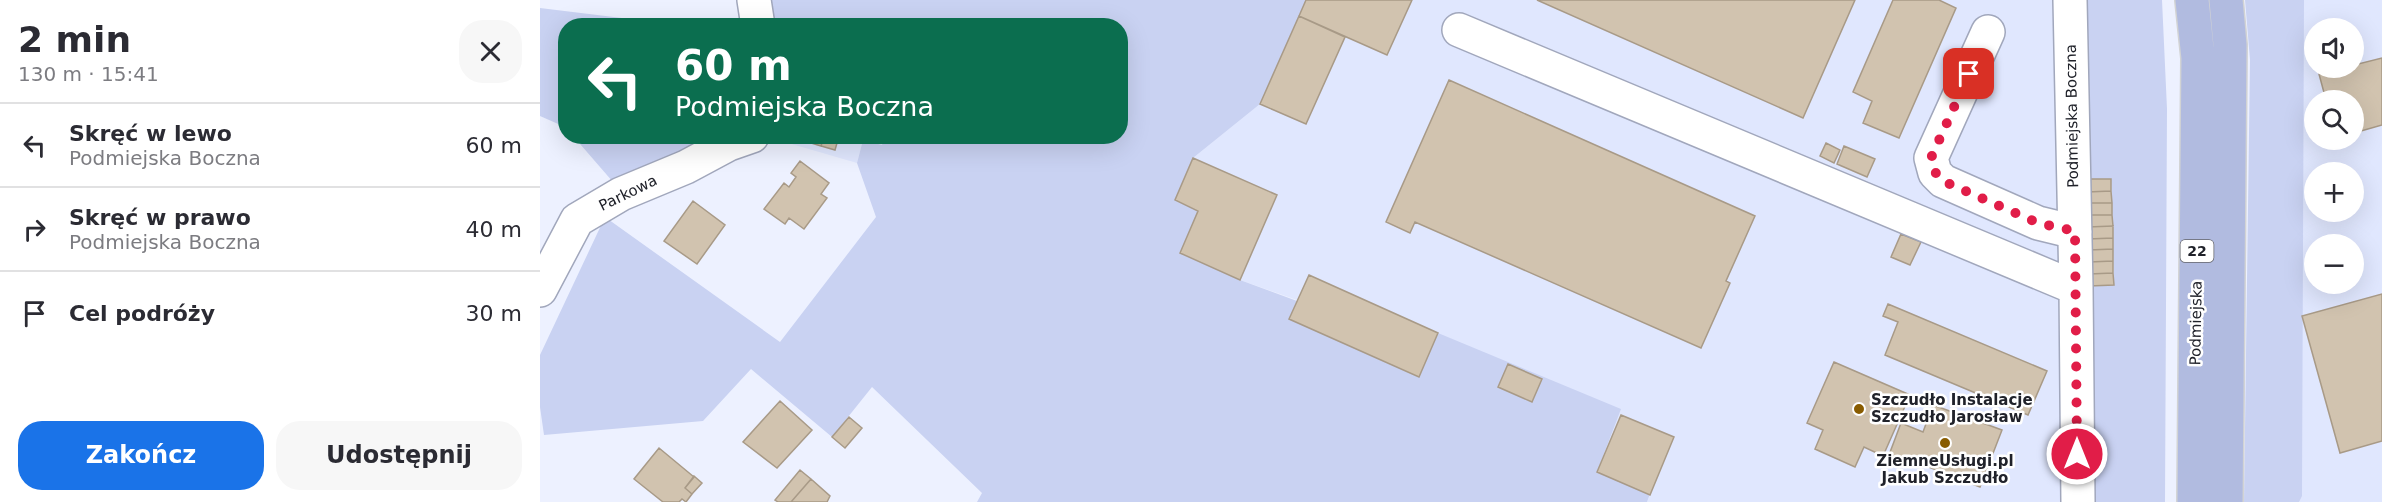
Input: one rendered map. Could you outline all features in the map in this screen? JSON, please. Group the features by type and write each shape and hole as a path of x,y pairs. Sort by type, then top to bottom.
{"main road":[{"name":"Podmiejska","path":"2192,0 2198,58 2194,502"},
{"name":"22","path":"2226,0 2230,56 2226,502"}],"street":[{"path":"754,0 757,18"},
{"name":"Podmiejska Boczna","path":"2070,0 2078,502"},
{"path":"1459,30 2076,288"},
{"path":"1988,33 1931,158 1935,172 1943,181 2038,223 2075,231"},
{"name":"Parkowa","path":"540,290 577,220 621,194 686,167 729,144"}],"shaded area":[{"path":"759,0 1306,0 1260,104 1193,158 1175,200 1198,211 1180,253 1240,280 1297,301 1289,319 1419,377 1438,333 1621,409 1597,472 1650,494 1647,502 977,502 982,493 872,387 832,437 751,369 703,421 544,435 540,407 540,355 605,217 780,342 876,217 857,163 862,144 1128,144 1128,18 763,18"},
{"path":"1306,0 2080,0 2087,502 1647,502 1650,495 1597,472 1438,333 1419,377 1289,319 1297,300 1240,280 1180,253 1175,200 1193,158 1260,104"},
{"path":"2082,0 2162,0 2167,109 2165,502 2090,502 2089,286 2114,285 2111,179 2087,179"},
{"path":"2245,0 2304,0 2302,496 2299,502 2244,502 2250,60"},
{"path":"2301,0 2382,0 2382,502 2275,502"},
{"path":"540,8 622,18 558,18 558,124 540,116"},
{"path":"580,144 696,144 613,182"},
{"path":"792,144 862,144 857,163"}],"building":[{"path":"1306,0 1412,0 1387,55 1299,16"},
{"path":"1537,0 1855,0 1803,118"},
{"path":"1893,0 1939,0 1956,8 1899,138 1863,123 1872,101 1853,92"},
{"path":"1299,16 1345,37 1306,124 1260,104"},
{"path":"2382,58 2382,125 2364,130 2364,90 2323,90 2320,78 2364,78 2364,62"},
{"path":"1449,80 1755,216 1726,281 1730,283 1701,348 1415,222 1410,233 1386,222"},
{"path":"1826,143 1840,150 1834,163 1820,156"},
{"path":"822,144 837,144 835,150 821,146"},
{"path":"1844,146 1875,159 1867,177 1837,164"},
{"path":"1193,158 1277,195 1240,280 1180,253 1198,211 1175,200"},
{"path":"800,161 829,183 821,194 827,198 804,229 789,218 785,224 764,209 784,183 789,187 796,177 791,173"},
{"path":"2087,179 2111,179 2111,191 2087,192"},
{"path":"2111,191 2112,203 2087,203 2087,192"},
{"path":"693,201 725,225 697,264 664,241"},
{"path":"2087,203 2112,203 2112,215 2088,215"},
{"path":"2088,215 2112,215 2113,226 2088,227"},
{"path":"2113,226 2113,238 2088,239 2088,227"},
{"path":"1901,234 1921,242 1910,265 1891,257"},
{"path":"2113,238 2113,249 2089,250 2088,239"},
{"path":"2113,249 2113,261 2089,262 2089,250"},
{"path":"2113,261 2113,273 2089,274 2089,262"},
{"path":"2113,273 2114,285 2089,286 2089,274"},
{"path":"1309,275 1438,333 1419,377 1289,319"},
{"path":"2382,294 2382,441 2340,453 2302,316"},
{"path":"1888,304 2047,371 2028,415 1885,355 1898,322 1883,316"},
{"name":"Szczudło Instalacje Szczudło Jarosław","path":"1834,362 1910,395 1883,456 1864,447 1855,467 1815,449 1823,430 1807,423"},
{"path":"1508,364 1542,379 1532,402 1498,387"},
{"path":"780,401 812,430 777,468 743,442"},
{"name":"ZiemneUsługi.pl Jakub Szczudło","path":"1933,405 2002,430 1980,487 1903,457 1889,455 1901,423 1923,432"},
{"path":"1621,415 1674,437 1650,495 1597,472"},
{"path":"849,417 862,428 845,448 832,437"},
{"path":"659,448 694,477 685,488 692,494 686,502 682,499 679,502 663,502 634,479"},
{"path":"800,470 811,479 791,502 775,500"},
{"path":"694,476 702,483 692,494 685,488"},
{"path":"811,479 830,496 827,502 791,502"}],"place":[{"name":"Szczudło Instalacje Szczudło Jarosław","path":"1859,409"},
{"name":"ZiemneUsługi.pl Jakub Szczudło","path":"1945,443"}],"route":[{"path":"1969,74 1931,158 1935,172 1943,181 2038,223 2075,231 2077,454"}]}
